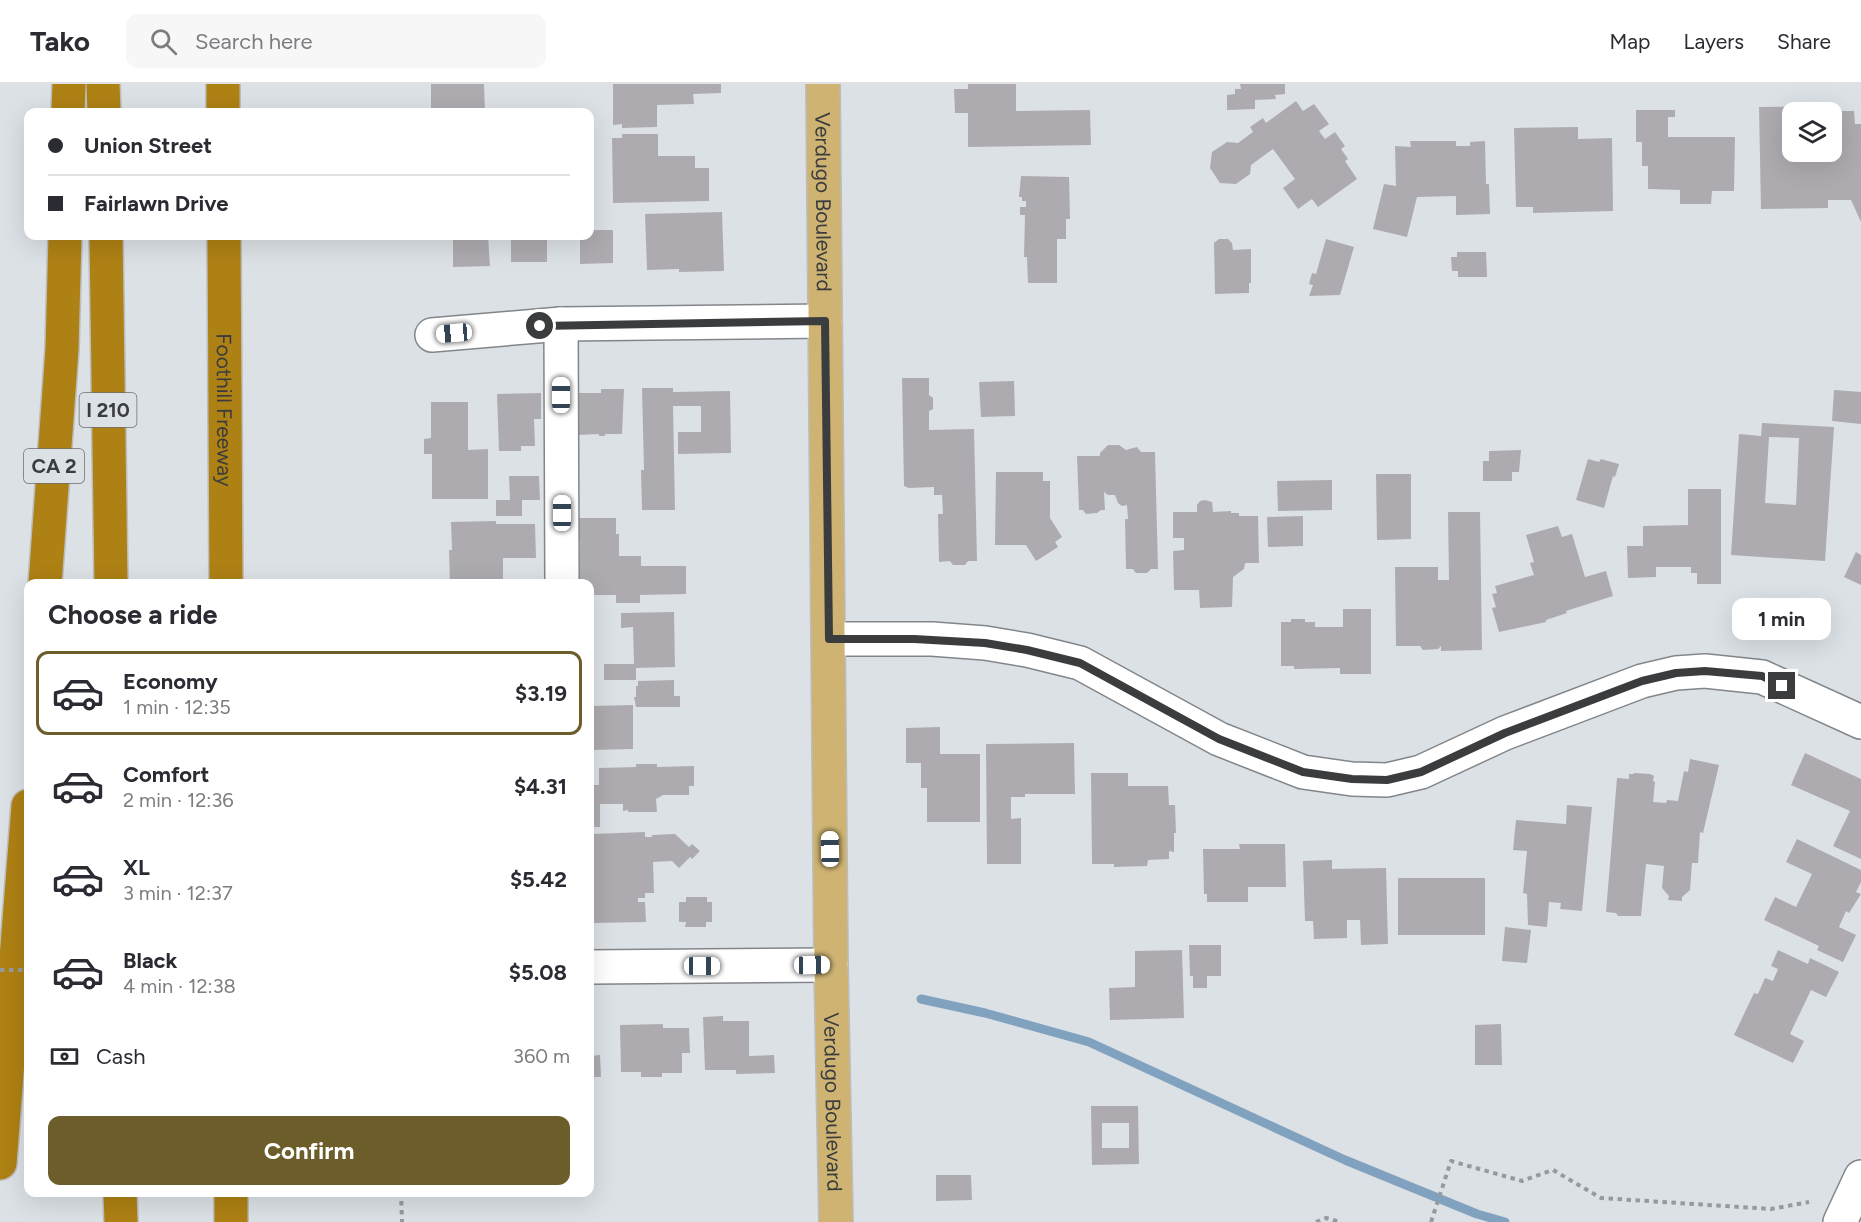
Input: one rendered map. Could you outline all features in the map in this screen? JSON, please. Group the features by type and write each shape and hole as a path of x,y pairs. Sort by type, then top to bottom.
{"highway":[{"path":"68,108 69,84"},
{"path":"104,84 104,108"},
{"path":"223,84 223,108"},
{"name":"CA 2","path":"45,579 62,349 65,240"},
{"name":"I 210","path":"106,240 111,579"},
{"name":"Foothill Freeway","path":"224,240 226,579"},
{"path":"0,1163 24,857"},
{"path":"120,1197 121,1222"},
{"path":"231,1197 231,1222"}],"main road":[{"name":"Verdugo Boulevard","path":"823,84 831,965 836,1222"}],"street":[{"path":"432,335 561,324 825,321"},
{"path":"561,324 562,579"},
{"path":"829,639 921,639 985,643 1027,650 1080,663 1219,739 1303,772 1352,779 1387,780 1421,772 1505,733 1642,681 1676,673 1705,671 1762,676 1861,722"},
{"path":"594,967 831,965"},
{"path":"1840,1222 1861,1177"}],"path":[{"path":"0,970 24,970"},
{"path":"1431,1222 1451,1161 1522,1181 1553,1170 1601,1198 1771,1209 1809,1202"},
{"path":"401,1197 402,1222"},
{"path":"1316,1222 1326,1218 1340,1222"}],"building":[{"path":"431,84 484,84 485,108 431,108"},
{"path":"613,84 721,84 721,93 693,94 694,104 657,105 657,127 622,128 622,124 613,125"},
{"path":"968,84 1016,84 1016,111 1090,110 1091,145 968,147 968,113 955,113 954,89 968,89"},
{"path":"1240,84 1285,84 1285,94 1275,95 1276,99 1255,100 1255,109 1227,110 1227,95 1235,94 1235,89 1241,89"},
{"path":"1296,101 1303,111 1314,104 1329,124 1319,131 1325,139 1335,132 1345,146 1341,149 1348,159 1345,161 1357,179 1318,207 1312,199 1298,209 1283,188 1295,179 1273,149 1251,165 1250,174 1236,184 1220,183 1210,168 1212,152 1227,142 1238,143 1253,132 1250,127 1263,118 1266,123"},
{"path":"1759,107 1782,107 1782,162 1842,162 1842,111 1854,111 1855,124 1861,124 1861,222 1851,200 1828,200 1828,208 1761,209"},
{"path":"1636,110 1675,110 1675,117 1668,117 1668,137 1735,137 1734,191 1712,191 1711,204 1680,204 1680,190 1648,189 1648,166 1642,166 1642,142 1636,142"},
{"path":"1578,127 1578,139 1612,138 1613,211 1533,213 1533,207 1516,207 1514,128"},
{"path":"622,134 658,134 658,156 695,156 695,168 709,168 709,201 613,203 612,138 622,138"},
{"path":"1410,141 1456,141 1456,146 1470,146 1470,142 1485,141 1486,184 1489,184 1490,214 1456,215 1456,196 1417,197 1407,237 1373,229 1384,184 1396,186 1395,146 1411,147"},
{"path":"1021,176 1069,177 1070,219 1066,219 1066,239 1057,239 1057,283 1028,283 1027,257 1024,257 1025,215 1020,215 1020,207 1026,207 1026,201 1022,201 1022,197 1019,197"},
{"path":"722,212 724,271 647,270 645,214"},
{"path":"594,230 613,230 613,263 580,264 580,240 594,240"},
{"path":"1219,239 1228,239 1232,243 1233,250 1251,249 1249,293 1215,294 1214,243"},
{"path":"1326,239 1354,247 1340,295 1309,296 1313,285 1309,284 1312,273 1316,274"},
{"path":"453,240 488,240 490,266 453,267"},
{"path":"511,240 547,240 547,262 511,262"},
{"path":"1457,252 1486,252 1487,277 1458,277 1458,271 1452,271 1451,257 1457,257"},
{"path":"902,378 929,378 929,395 933,398 933,409 929,411 929,430 974,429 977,561 968,561 965,565 953,565 950,561 939,562 938,514 943,514 942,495 934,495 934,487 909,488 904,486"},
{"path":"1014,381 1015,416 981,417 979,382"},
{"path":"642,388 673,388 673,392 730,391 731,453 678,454 678,432 701,432 701,406 673,406 675,510 642,510 641,470 644,470"},
{"path":"601,389 624,389 622,434 579,435 579,393 601,393"},
{"path":"1834,390 1861,392 1861,424 1832,421"},
{"path":"541,393 541,419 534,419 535,446 521,446 521,451 499,451 497,394"},
{"path":"431,402 468,402 468,450 488,449 488,499 432,499 432,454 424,454 424,439 431,438"},
{"path":"1762,423 1834,427 1825,561 1731,555 1739,434 1761,436","holes":["1769,437 1799,438 1796,505 1765,503"]},
{"path":"1108,445 1119,445 1126,450 1137,447 1141,452 1155,452 1158,569 1151,569 1147,573 1136,573 1133,569 1126,569 1127,505 1122,506 1115,495 1108,495 1104,492 1105,510 1086,514 1083,510 1079,510 1077,456 1100,456"},
{"path":"1521,450 1519,472 1512,472 1512,481 1483,481 1483,461 1489,461 1489,451"},
{"path":"1588,459 1599,462 1601,459 1619,464 1615,477 1613,476 1604,508 1576,500"},
{"path":"996,472 1043,472 1043,481 1050,481 1050,518 1062,537 1055,542 1058,547 1036,561 1026,545 995,545"},
{"path":"1376,474 1411,474 1411,539 1377,540"},
{"path":"509,476 539,476 540,500 522,500 522,516 496,516 496,500 510,500"},
{"path":"1332,480 1332,510 1278,511 1277,481"},
{"path":"1688,489 1721,489 1721,584 1697,584 1697,573 1691,573 1691,567 1656,567 1656,577 1628,578 1627,546 1643,546 1643,526 1688,525"},
{"path":"1200,501 1212,502 1213,512 1231,511 1231,513 1239,513 1239,516 1258,516 1259,563 1245,563 1244,569 1233,577 1232,607 1200,608 1199,590 1174,590 1173,551 1184,550 1184,538 1173,538 1173,512 1197,512 1197,505"},
{"path":"1448,512 1480,512 1482,650 1441,651 1441,646 1438,649 1423,650 1420,646 1396,646 1395,567 1438,567 1438,580 1449,580"},
{"path":"1303,516 1303,546 1268,547 1267,517"},
{"path":"574,518 616,518 619,556 641,556 641,566 686,566 686,594 640,595 640,603 616,603 616,595 594,595 594,579 580,579 580,540 575,540"},
{"path":"496,521 496,524 535,524 536,558 503,558 503,579 450,579 451,522"},
{"path":"1558,526 1562,537 1572,534 1585,577 1606,571 1613,596 1566,611 1567,613 1546,620 1546,622 1499,632 1492,608 1496,607 1492,594 1497,593 1495,586 1534,575 1530,563 1534,562 1526,535"},
{"path":"1856,552 1861,555 1861,585 1844,577"},
{"path":"1343,609 1371,609 1371,674 1340,674 1340,668 1294,669 1294,666 1281,666 1281,622 1305,619 1305,622 1315,622 1315,627 1343,627"},
{"path":"674,612 675,667 636,668 636,680 604,680 604,664 634,664 633,627 621,628 621,613"},
{"path":"674,680 674,696 680,696 680,707 636,707 634,697 636,697 638,681"},
{"path":"633,705 633,749 594,750 594,706"},
{"path":"940,727 940,754 980,754 980,822 927,822 927,788 921,788 921,763 906,763 906,728"},
{"path":"1074,743 1075,794 1025,794 1025,797 1011,797 1011,819 1021,818 1021,864 987,864 986,744"},
{"path":"1805,753 1861,779 1861,859 1833,846 1850,811 1791,785"},
{"path":"1690,759 1719,765 1703,833 1700,832 1698,863 1692,863 1690,890 1682,897 1682,901 1668,900 1669,896 1662,888 1664,866 1646,864 1641,916 1618,916 1616,913 1606,912 1617,778 1629,779 1629,774 1634,773 1650,774 1654,776 1653,781 1655,782 1653,802 1678,801 1684,771 1688,772"},
{"path":"636,764 657,764 657,767 694,766 694,786 689,786 689,795 663,795 656,799 657,812 628,812 628,810 623,811 623,804 600,804 600,827 594,827 594,785 599,785 599,768 636,767"},
{"path":"1091,773 1128,773 1128,786 1168,786 1169,805 1175,805 1176,833 1174,833 1174,852 1169,851 1169,859 1148,860 1147,866 1114,867 1114,864 1092,864"},
{"path":"1567,805 1592,807 1582,911 1560,909 1561,903 1549,902 1547,927 1528,925 1527,894 1523,893 1527,851 1513,850 1516,820 1566,824"},
{"path":"645,832 645,837 675,834 689,847 692,844 700,851 679,868 672,861 653,862 654,893 645,893 645,898 638,898 638,902 645,902 646,922 594,923 594,834"},
{"path":"1797,839 1861,870 1861,882 1856,892 1861,894 1849,913 1846,911 1839,927 1856,935 1843,962 1817,950 1819,946 1764,920 1775,897 1796,907 1812,874 1786,862"},
{"path":"1239,844 1285,844 1286,887 1248,887 1248,902 1207,902 1207,894 1204,894 1203,849 1240,849"},
{"path":"1332,860 1332,869 1386,868 1388,944 1361,945 1360,920 1347,920 1347,938 1314,939 1313,921 1305,921 1303,861"},
{"path":"1398,878 1485,878 1485,935 1398,935"},
{"path":"686,897 707,897 707,902 712,902 712,922 706,922 706,927 685,927 686,922 679,922 679,902 686,902"},
{"path":"1505,927 1531,930 1527,963 1502,961"},
{"path":"1189,945 1221,945 1221,976 1207,976 1207,988 1193,988 1193,976 1190,976"},
{"path":"1182,950 1184,1018 1110,1020 1109,988 1135,987 1135,951"},
{"path":"1778,950 1808,964 1810,958 1839,972 1826,997 1811,990 1790,1034 1804,1041 1793,1063 1734,1035 1754,993 1758,994 1765,978 1773,981 1778,969 1771,966"},
{"path":"723,1016 723,1021 749,1021 749,1056 774,1055 775,1073 736,1074 736,1070 705,1070 703,1017"},
{"path":"663,1024 663,1028 689,1028 690,1053 682,1053 682,1073 662,1073 662,1077 641,1077 641,1072 621,1072 620,1025"},
{"path":"1501,1024 1502,1065 1475,1065 1475,1025"},
{"path":"600,1055 601,1077 594,1077 594,1056"},
{"path":"1091,1106 1138,1106 1139,1164 1092,1165","holes":["1102,1123 1129,1123 1129,1148 1102,1148"]},
{"path":"936,1175 971,1175 972,1200 936,1201"}],"waterway":[{"path":"921,999 985,1013 1089,1042 1345,1160 1477,1214 1505,1222"}],"route":[{"path":"540,326 825,321 829,639 932,639 985,643 1027,650 1080,663 1219,739 1303,772 1352,779 1387,780 1421,772 1505,733 1642,681 1676,673 1705,671 1762,676 1782,686"}]}
